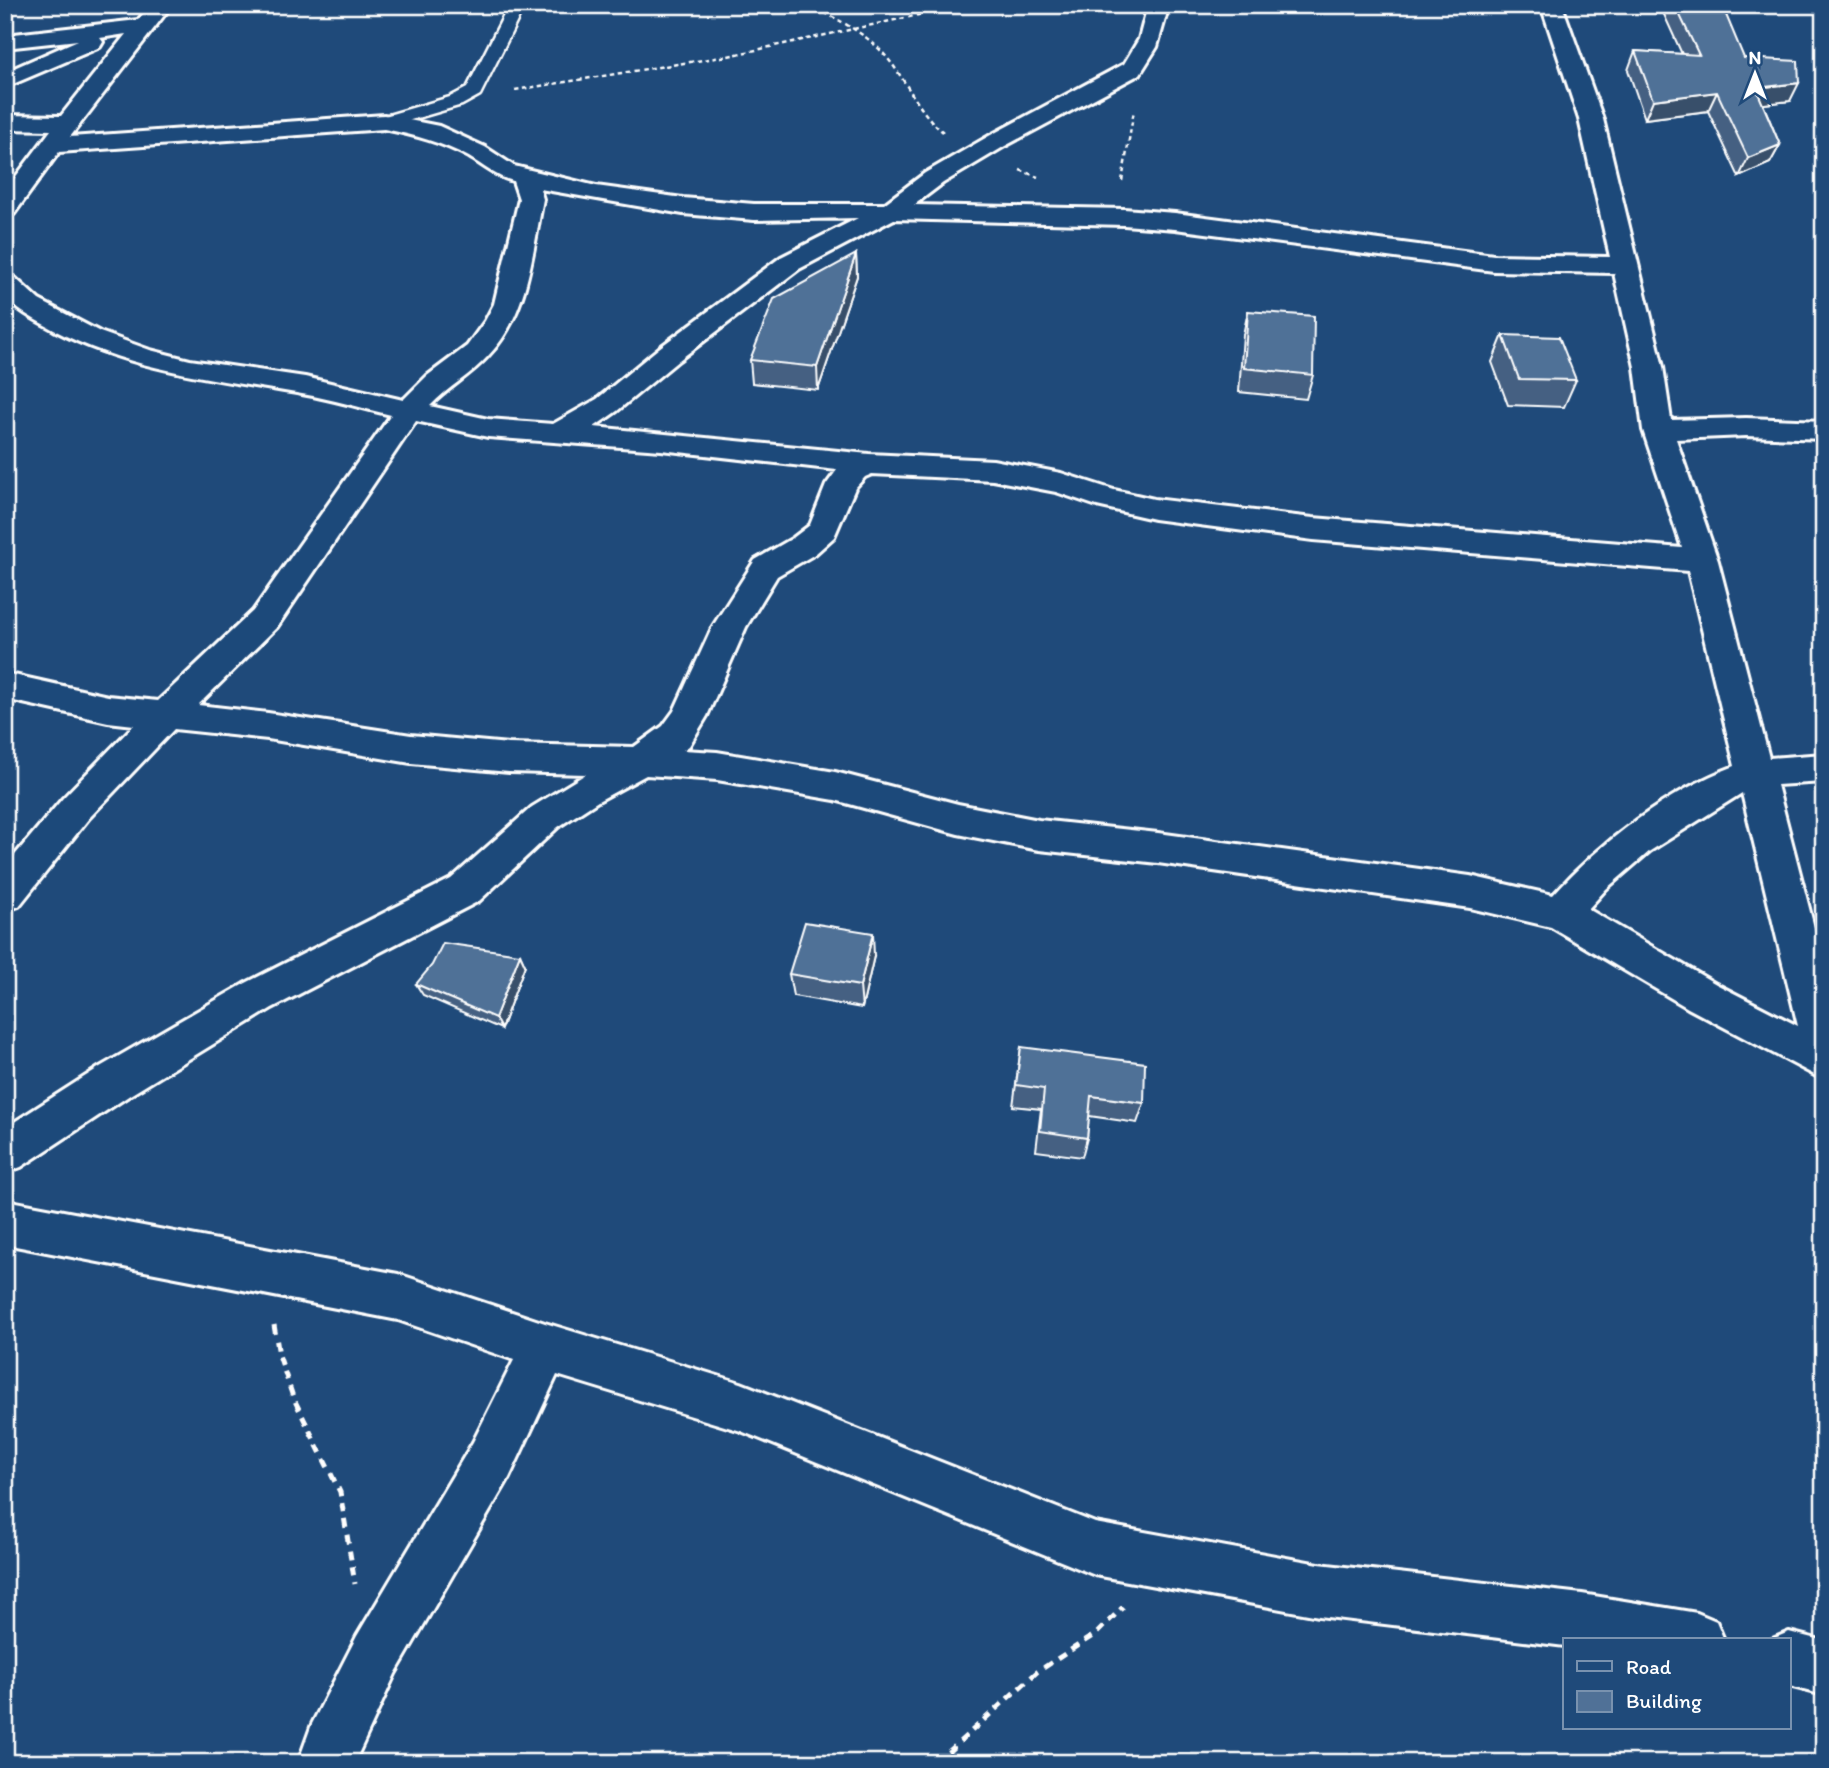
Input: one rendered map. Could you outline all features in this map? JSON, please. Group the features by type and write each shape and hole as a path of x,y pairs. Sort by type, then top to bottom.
{"street":[{"path":"6,208 68,123 72,85 144,26 162,5"},
{"path":"556,434 607,405 765,279 810,251 889,212 934,178 978,152 1132,69 1141,57 1156,24 1158,5"},
{"path":"1551,5 1591,118 1604,187 1626,265 1649,367 1658,430 1702,561 1824,1047"},
{"path":"5,42 144,26"},
{"path":"9,76 76,50 112,30"},
{"path":"9,76 72,85"},
{"path":"5,122 68,123"},
{"path":"52,145 383,122 431,131 477,152 505,171 523,176 596,193 718,210 1124,217 1494,263 1626,265"},
{"path":"5,895 76,808 265,619 408,411 436,382 477,352 491,335 507,304 531,199 523,176"},
{"path":"5,283 29,306 90,338 141,356 190,368 305,386 488,428 661,441 869,464 993,470 1061,483 1108,499 1154,509 1313,529 1702,561"},
{"path":"1658,430 1746,427 1824,430"},
{"path":"5,1153 115,1081 258,996 465,890 545,817 585,791 641,761 678,734 718,649 743,602 766,568 804,546 823,530 841,485 854,470 869,464"},
{"path":"5,686 108,709 268,726 411,749 509,758 717,766 799,779 958,819 1039,835 1158,848 1457,890 1561,914 1702,996 1824,1061"},
{"path":"1561,914 1592,878 1637,840 1721,786 1755,773 1824,768"},
{"path":"5,1222 398,1297 545,1347 741,1407 1095,1549 1319,1590 1582,1621 1685,1638"},
{"path":"326,1763 337,1734 376,1655 491,1460 545,1347"},
{"path":"1790,1659 1824,1668"}],"lane":[{"path":"383,122 469,95 478,87 517,5"}],"path":[{"path":"810,5 858,29 884,54 905,80 928,120 978,152"},
{"path":"469,95 728,56 965,5"},
{"path":"1124,217 1122,178 1137,84 1132,69"},
{"path":"271,1271 273,1320 279,1354 293,1397 340,1492 361,1620 376,1655"},
{"path":"936,1763 1037,1672 1097,1633 1168,1562"}],"building":[{"path":"1675,5 1722,5 1744,58 1798,61 1799,83 1756,88 1780,145 1748,158 1717,92 1653,100 1635,51 1699,55"},
{"path":"856,254 817,367 750,360 774,299"},
{"path":"1248,311 1314,316 1313,375 1244,368"},
{"path":"1503,335 1559,337 1576,380 1519,379"},
{"path":"805,922 873,933 860,986 789,974"},
{"path":"443,943 520,954 495,1018 416,984 432,965"},
{"path":"1021,1047 1145,1063 1144,1103 1091,1096 1087,1138 1040,1131 1044,1089 1016,1085"}]}
